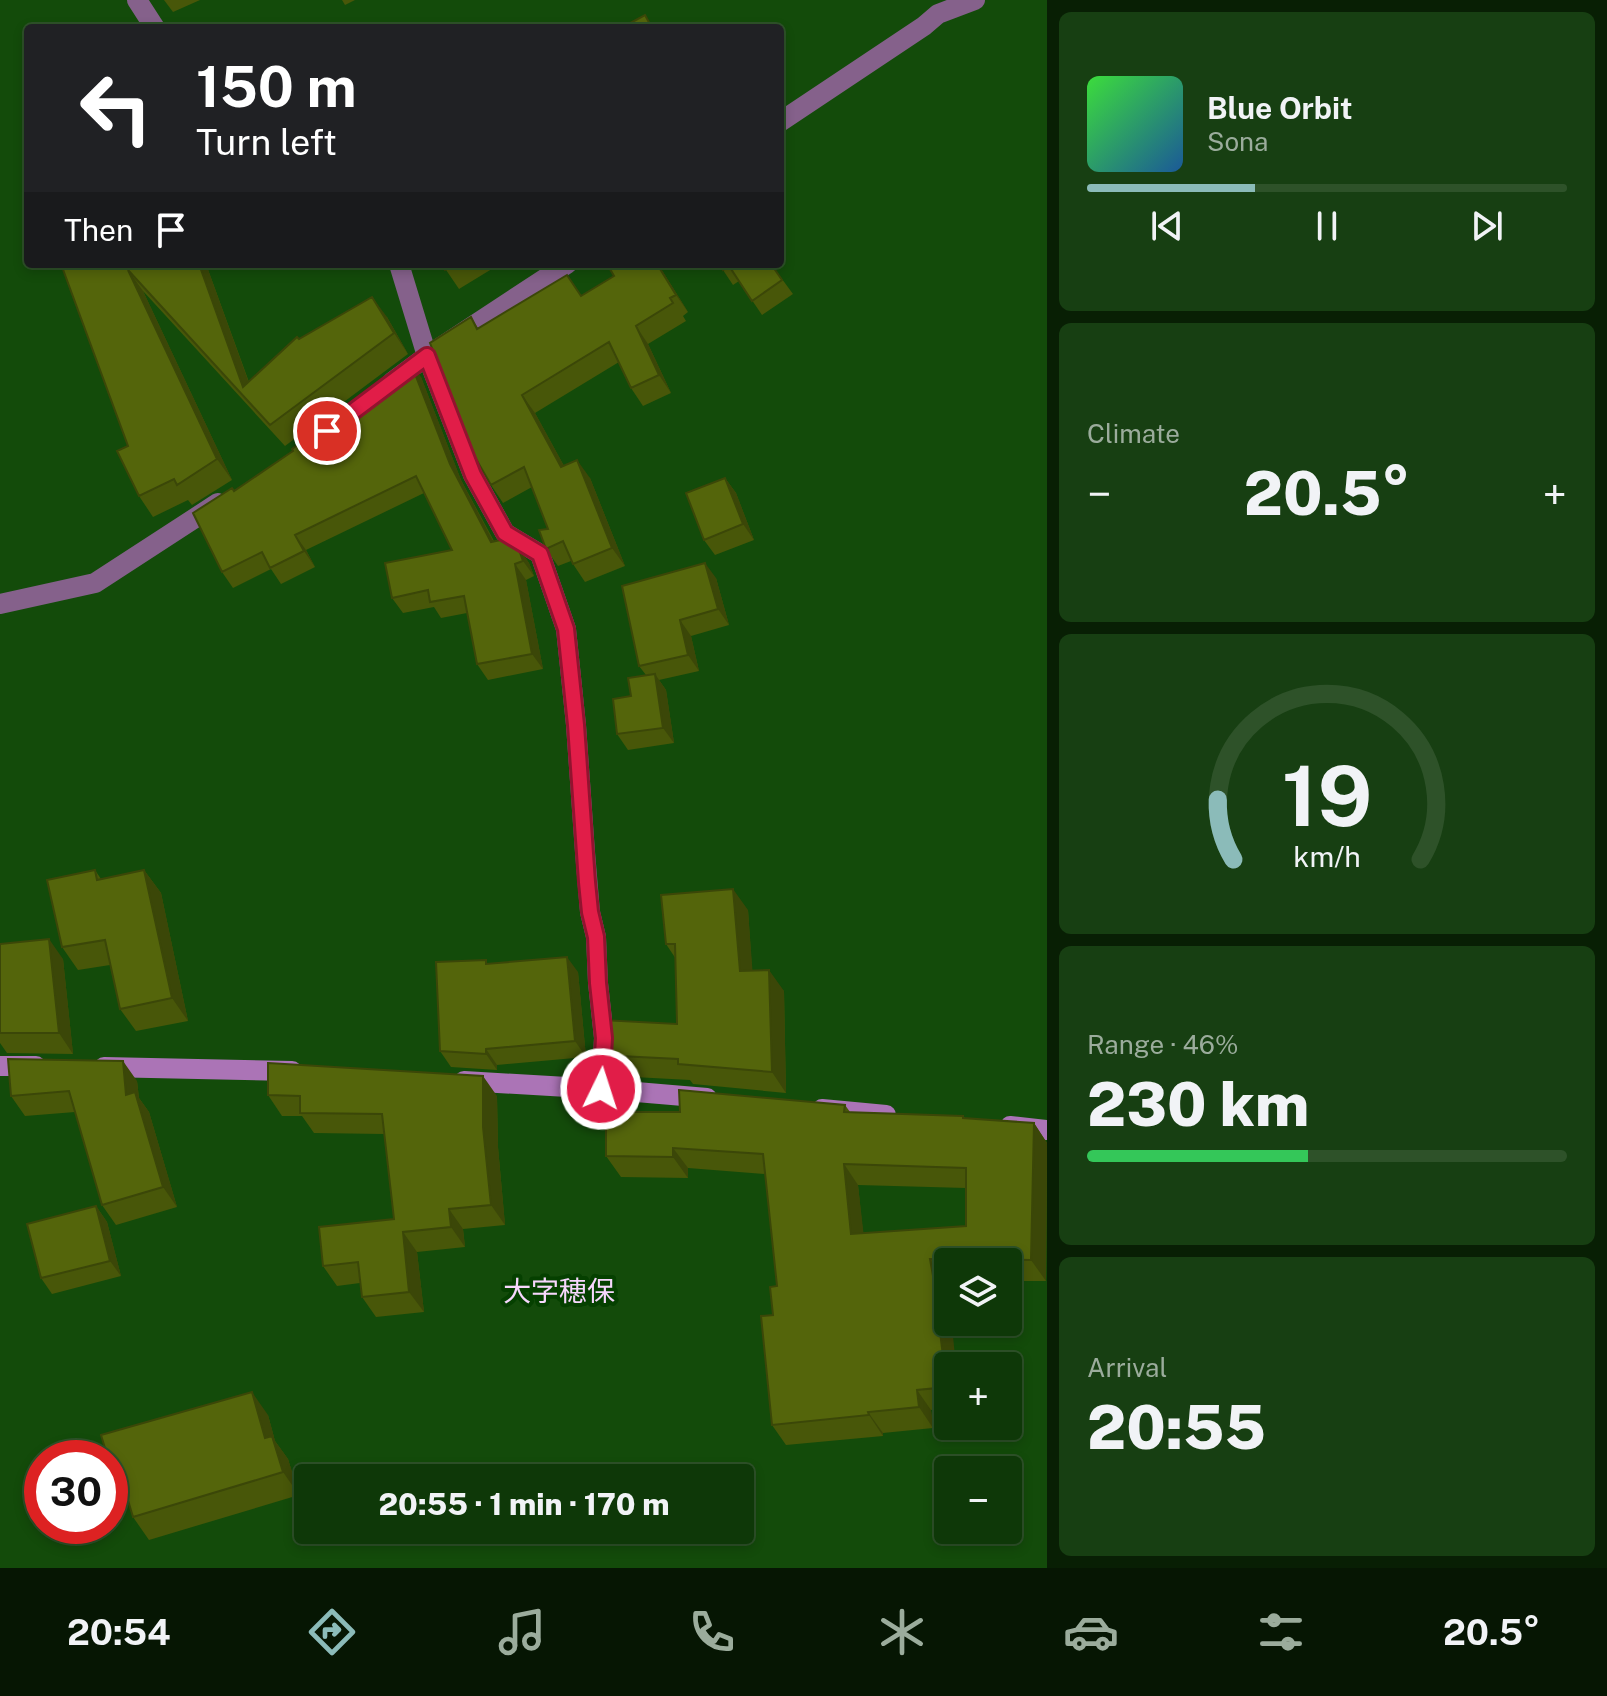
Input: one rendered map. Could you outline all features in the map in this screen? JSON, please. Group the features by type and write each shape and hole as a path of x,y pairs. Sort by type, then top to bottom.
{"street":[{"path":"137,0 152,24"},
{"path":"784,119 938,14 975,0"},
{"path":"400,268 427,356 473,475 505,533 540,554 566,629 587,882 596,937 604,1038 601,1089"},
{"path":"377,393 427,356 561,268"},
{"path":"0,604 95,583 237,491"},
{"path":"0,1066 312,1072"},
{"path":"449,1080 729,1100"},
{"path":"808,1108 904,1117"},
{"path":"983,1124 1047,1130"}],"building":[{"path":"645,15 650,24 628,24"},
{"path":"62,268 200,268 243,387 297,337 299,339 372,297 394,333 270,425 128,270 217,459 177,485 174,479 139,496 117,451 128,446"},
{"path":"609,268 659,268 676,295 670,298 673,303 636,326 659,375 631,388 609,342 522,395 561,467 577,460 612,548 573,564 563,541 546,549 539,530 548,529 524,467 491,485 472,452 430,343 471,317 477,329 567,275 581,296 614,276"},
{"path":"730,268 774,268 782,280 752,301"},
{"path":"410,361 450,464 491,542 505,539 518,547 523,561 515,564 532,654 477,664 464,596 430,602 428,590 392,598 385,563 452,550 416,476 295,535 304,551 270,568 262,552 222,572 193,513 232,488 234,491 293,451"},
{"path":"725,478 743,524 704,540 686,493"},
{"path":"705,563 718,609 680,620 688,655 639,666 622,586"},
{"path":"655,674 663,728 617,734 613,699 631,696 628,678"},
{"path":"95,870 97,880 144,870 172,998 120,1009 105,940 62,947 47,880"},
{"path":"733,889 740,971 769,970 772,1072 678,1064 678,1059 600,1055 602,1020 677,1024 675,944 666,944 661,895"},
{"path":"49,939 59,1033 0,1033 0,944"},
{"path":"567,957 575,1041 486,1049 486,1054 440,1051 436,962 486,960 486,964"},
{"path":"8,1059 123,1061 126,1095 135,1092 163,1187 102,1205 69,1091 11,1096"},
{"path":"268,1063 483,1076 483,1127 491,1205 449,1209 451,1227 403,1232 409,1292 362,1297 358,1262 323,1266 319,1227 394,1219 382,1114 300,1113 300,1096 268,1095"},
{"path":"679,1090 845,1105 844,1112 963,1116 1034,1123 1031,1260 1022,1260 1022,1248 934,1248 934,1259 930,1259 934,1281 934,1336 941,1336 943,1352 934,1352 934,1388 917,1390 919,1407 772,1425 761,1316 773,1315 770,1287 777,1286 763,1154 673,1148 673,1157 606,1156 606,1112 680,1112","holes":["844,1164 966,1168 966,1226 851,1234"]},
{"path":"96,1206 110,1261 41,1278 27,1224"},
{"path":"252,1392 265,1438 272,1436 283,1472 133,1517 128,1500 128,1440 103,1440 101,1435"}],"district":[{"name":"大字穂保","path":"559,1291"}],"route":[{"path":"327,431 427,356 473,475 505,533 540,554 566,629 569,648 590,912 596,937 604,1038 601,1089"}]}
